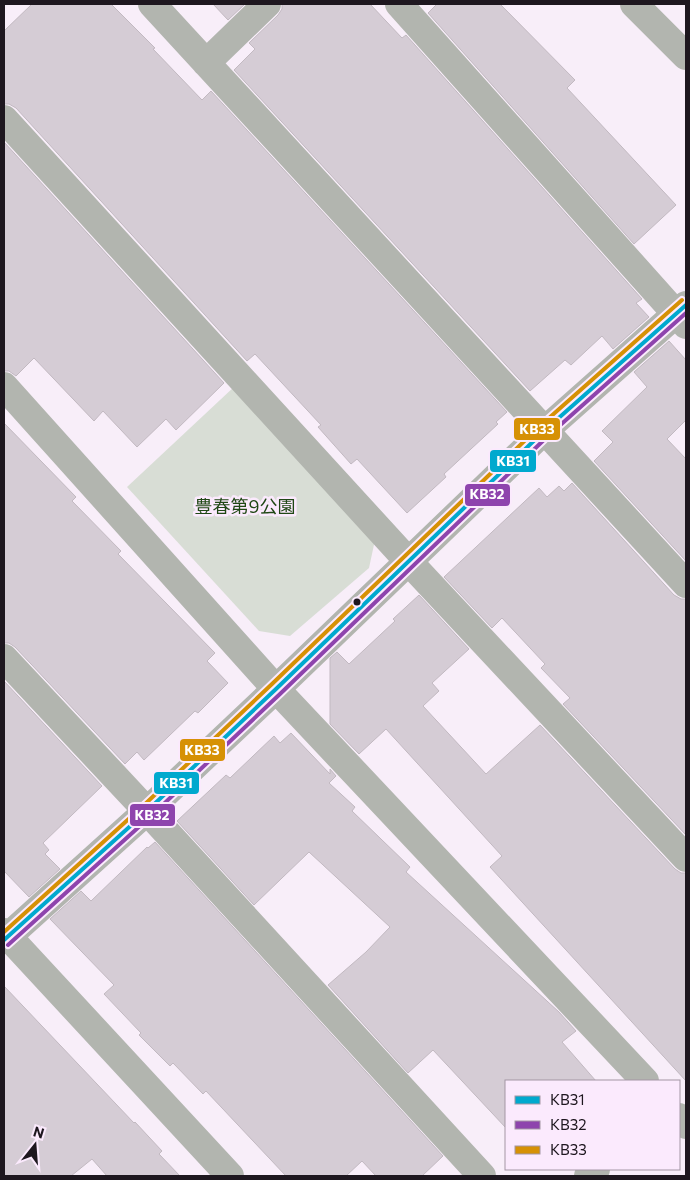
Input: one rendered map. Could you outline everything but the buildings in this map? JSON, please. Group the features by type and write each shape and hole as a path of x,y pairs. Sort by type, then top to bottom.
{"street":[{"path":"152,4 686,584"},
{"path":"206,63 267,4"},
{"path":"230,1176 5,936 147,811 544,431 683,315 399,4"},
{"path":"634,4 686,56"},
{"path":"4,118 409,562 686,858"},
{"path":"4,386 276,689 644,1080"},
{"path":"4,658 482,1176"}],"green space":[{"name":"豊春第9公園","path":"235,386 375,540 369,568 290,636 259,631 127,487"}],"transit line":[{"name":"KB33","path":"4,932 143,806 540,426 682,300"},
{"name":"KB31","path":"4,940 147,811 544,431 686,305"},
{"name":"KB32","path":"8,945 151,816 548,436 686,313"}]}
